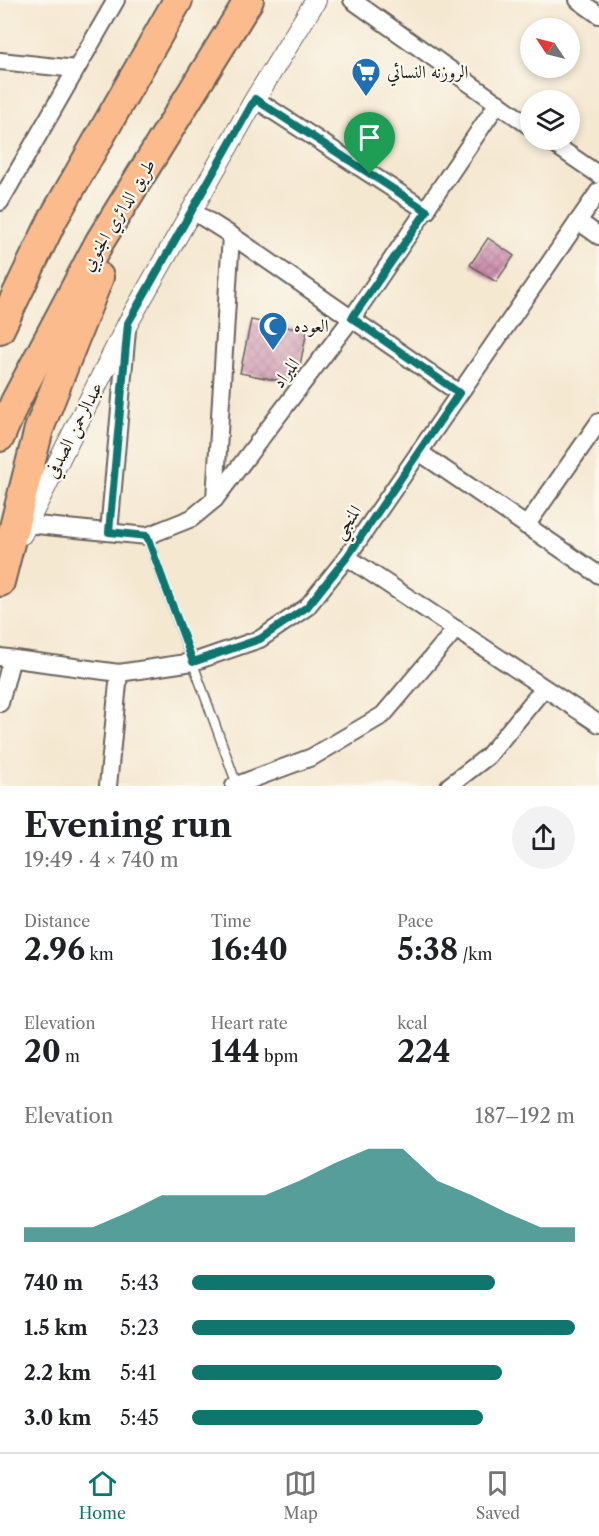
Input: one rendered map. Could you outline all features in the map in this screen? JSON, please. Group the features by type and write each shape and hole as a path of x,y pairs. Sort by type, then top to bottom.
{"highway":[{"path":"0,329 52,219 178,0"},
{"name":"طريق الدائري الجنوبي","path":"0,437 15,402 100,241 249,0"},
{"path":"0,583 39,429 137,181"},
{"path":"0,291 52,219"}],"street":[{"path":"2,192 116,0"},
{"name":"عبدالرحمن الصدفي","path":"0,583 26,524 128,323 255,99 316,0"},
{"path":"352,0 520,119"},
{"path":"578,0 599,15"},
{"path":"0,61 76,69"},
{"path":"255,99 427,211"},
{"name":"الميراد","path":"26,524 147,536 192,519 215,500 352,318 498,104"},
{"path":"562,150 599,176"},
{"name":"المنجي","path":"6,659 119,673 193,662 260,639 307,607 347,557 599,191"},
{"path":"191,210 231,235 459,393"},
{"path":"578,222 599,236"},
{"path":"215,500 231,235"},
{"path":"109,532 128,323"},
{"path":"526,526 599,422"},
{"path":"419,452 599,575"},
{"path":"347,557 599,724"},
{"path":"235,786 312,757 383,715 456,629"},
{"path":"0,703 6,659"},
{"path":"108,786 119,673"},
{"path":"449,786 488,756 544,688"}],"lane":[{"path":"147,536 235,786"}],"building":[{"path":"488,238 514,256 496,282 470,265"},
{"name":"العوده","path":"251,320 307,331 296,384 240,373"}],"place":[{"name":"الروزنه النسائي","path":"366,98"},
{"name":"العوده","path":"273,352"}],"route":[{"path":"255,99 370,174 427,211 352,318 459,393 347,557 307,607 260,639 193,662 147,536 109,532 128,323 255,99"}]}
